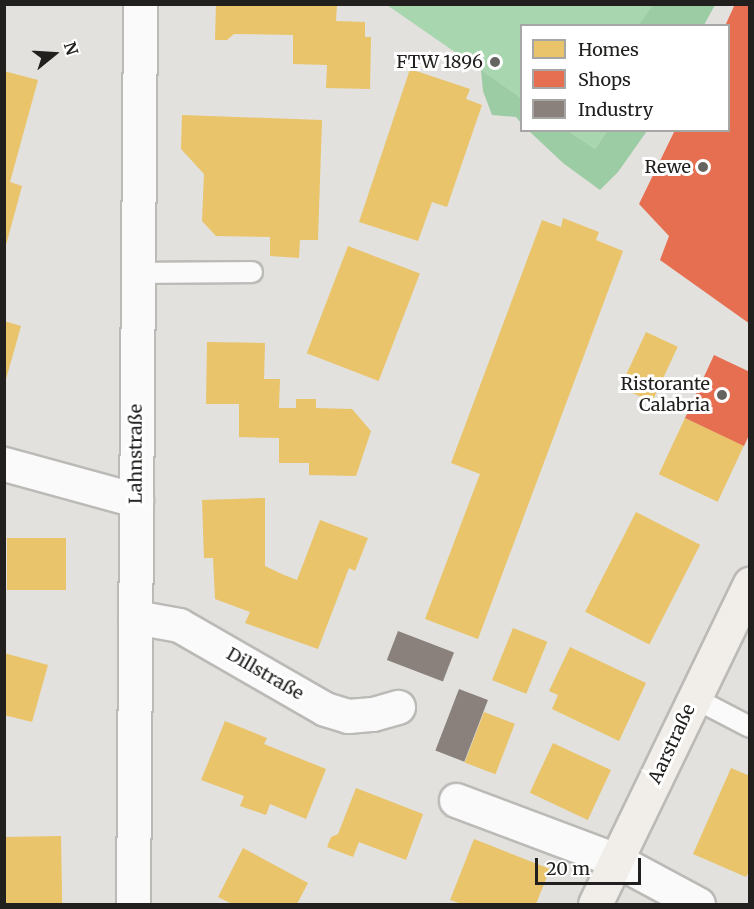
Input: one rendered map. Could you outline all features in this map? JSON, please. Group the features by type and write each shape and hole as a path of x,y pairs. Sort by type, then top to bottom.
{"main road":[{"name":"Aarstraße","path":"595,904 750,583"}],"street":[{"name":"Lahnstraße","path":"133,904 140,4"},
{"path":"4,464 136,500"},
{"name":"Dillstraße","path":"135,617 179,625 325,709 348,716 373,714 398,707"},
{"path":"456,800 616,860 698,904"}],"lane":[{"path":"138,273 252,273"},
{"path":"694,698 750,727"}],"green space":[{"path":"653,4 715,5 705,24 640,24"},
{"name":"FTW 1896","path":"387,5 686,5 674,24 520,24 520,97"},
{"path":"481,70 520,97 520,122 516,117 492,115 483,91"},
{"path":"530,132 570,132 595,149 606,132 646,132 618,172 600,190 563,163"},
{"path":"570,132 606,132 595,149"}],"building: Homes":[{"path":"216,4 337,5 336,21 365,22 365,37 371,37 370,89 326,88 327,65 293,64 293,35 234,34 227,40 215,40"},
{"path":"410,69 470,89 466,99 482,105 447,207 432,202 418,241 359,222"},
{"path":"4,71 38,80 10,182 22,186 5,249"},
{"path":"182,115 322,120 318,240 300,240 299,258 270,256 270,237 216,236 202,221 204,174 181,149"},
{"path":"563,218 599,232 596,240 623,251 478,639 425,619 480,474 451,463 542,220 561,227"},
{"path":"348,246 420,274 379,381 307,353"},
{"path":"4,321 21,326 5,383 4,383"},
{"path":"646,332 678,347 652,402 620,387"},
{"path":"207,342 265,343 264,379 280,379 279,408 296,408 296,399 316,399 316,408 352,409 371,431 356,476 309,475 309,463 279,463 279,438 239,437 239,404 206,404"},
{"path":"685,418 744,445 718,502 659,474"},
{"path":"265,498 265,566 284,575 297,580 320,520 368,538 355,571 349,568 318,649 245,623 250,612 215,599 213,558 204,558 202,500"},
{"path":"636,512 700,545 649,644 585,612"},
{"path":"7,538 66,538 66,590 7,590"},
{"path":"513,628 547,642 526,694 492,680"},
{"path":"570,647 646,683 619,741 552,709 558,695 549,691"},
{"path":"4,653 48,665 32,722 4,715"},
{"path":"484,712 515,724 495,774 465,762"},
{"path":"225,721 267,738 264,744 326,769 306,819 270,804 266,815 240,806 244,796 201,780"},
{"path":"553,743 611,770 588,820 530,793"},
{"path":"731,768 750,776 750,870 746,877 693,854"},
{"path":"356,788 423,814 406,860 359,842 353,857 327,847 331,837 338,834"},
{"path":"61,836 62,904 5,904 4,837"},
{"path":"474,839 550,869 536,904 462,904 450,900"},
{"path":"243,848 308,883 297,904 232,904 218,897"}],"building: Shops":[{"name":"Rewe","path":"735,4 750,4 750,324 660,260 669,236 639,204 674,132 730,132 730,24 726,24"},
{"name":"Ristorante Calabria","path":"714,355 750,372 750,433 744,446 685,418"}],"building: Industry":[{"path":"398,631 454,653 443,681 387,660"},
{"path":"459,689 488,700 464,762 435,751"}],"place":[{"name":"FTW 1896","path":"495,62"},
{"name":"Rewe","path":"703,167"},
{"name":"Ristorante Calabria","path":"722,395"}]}
